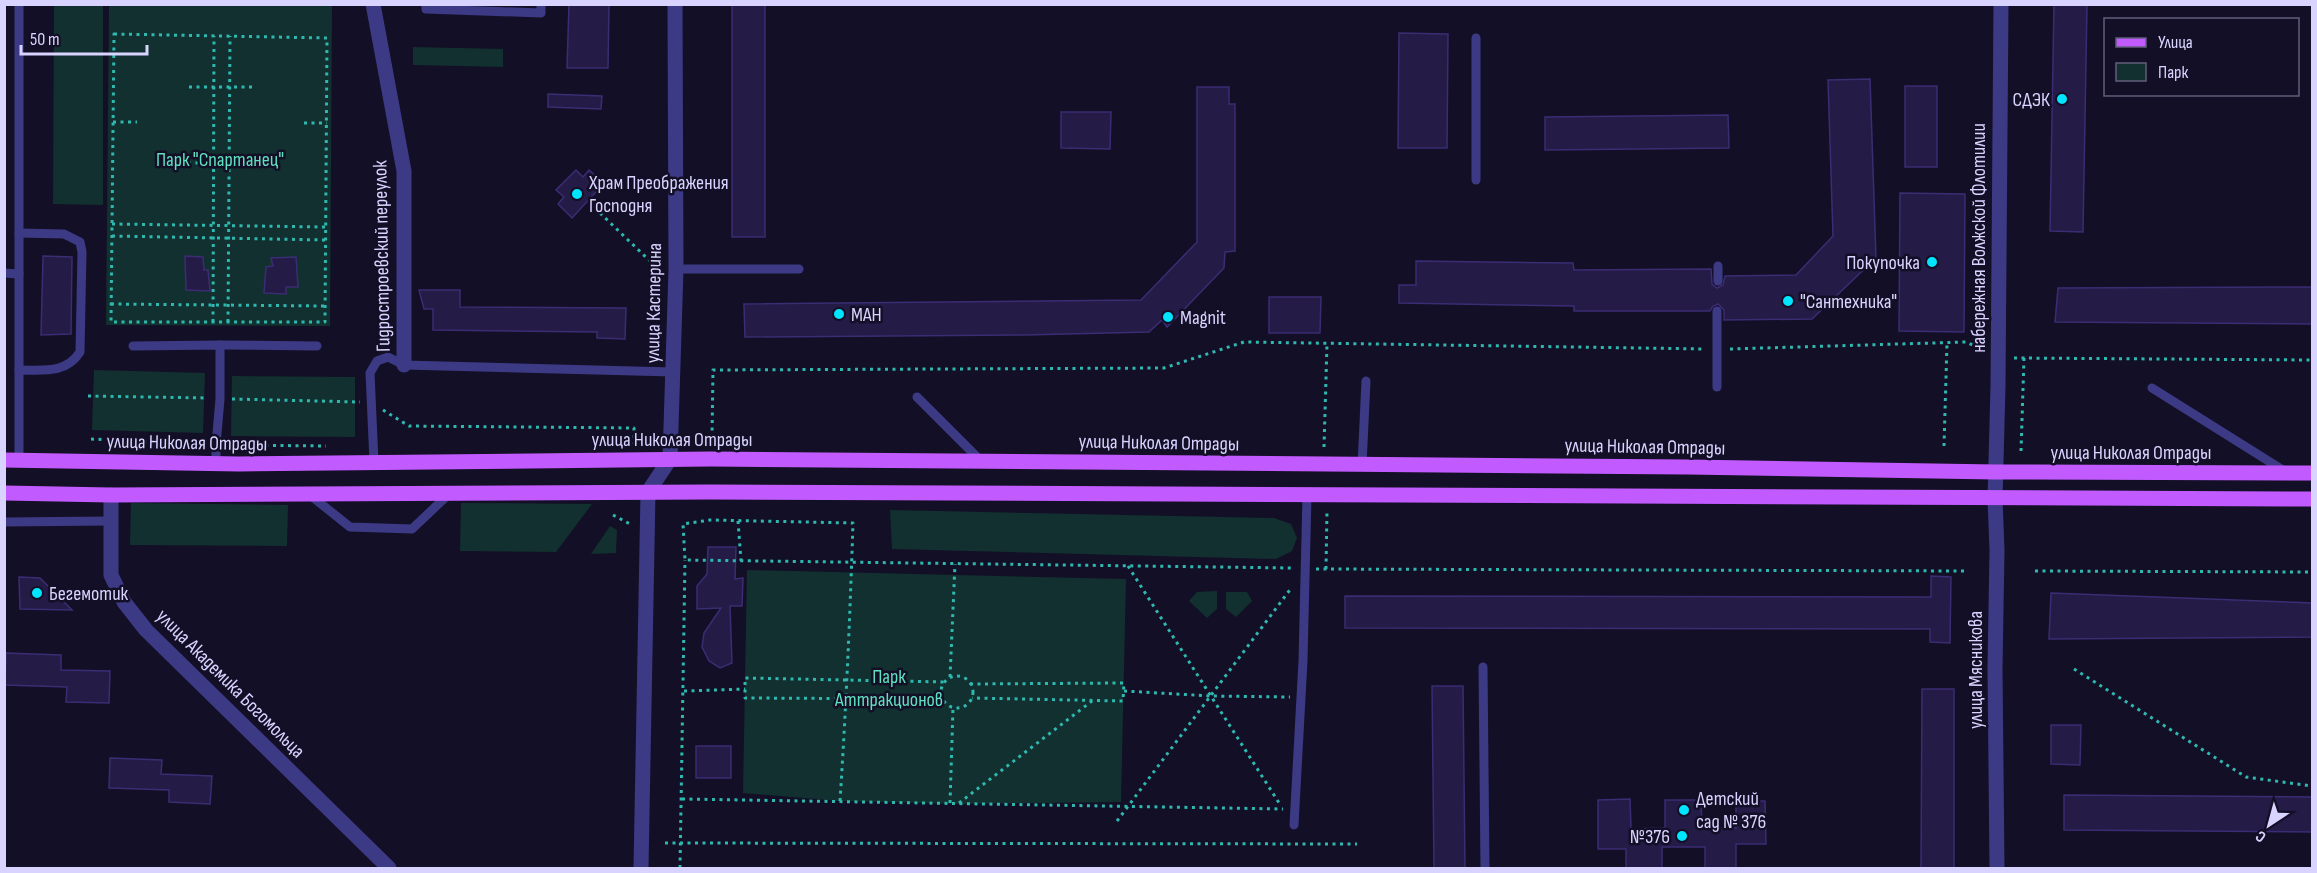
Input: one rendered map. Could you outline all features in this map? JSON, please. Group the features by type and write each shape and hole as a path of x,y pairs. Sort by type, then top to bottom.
{"main road":[{"name":"улица Николая Отрады","path":"12,460 216,464 670,459 2313,473"},
{"path":"4,493 111,495 648,492 2313,499"}],"street":[{"name":"Гидростроевский переулок","path":"373,4 404,171 404,365"},
{"name":"улица Кастерина","path":"670,459 676,269 675,4"},
{"name":"набережная Волжской Флотилии","path":"1996,472 2001,4"},
{"path":"641,868 648,492 670,459"},
{"name":"улица Мясникова","path":"1996,472 1996,868"},
{"name":"улица Академика Богомольца","path":"111,495 111,575 124,602 146,630 388,868"}],"lane":[{"path":"12,460 19,370 19,4"},
{"path":"426,4 426,9 541,13 541,4"},
{"path":"1476,38 1476,180"},
{"path":"19,233 64,234 80,242 82,252 80,352 67,366 53,370 19,370"},
{"path":"1718,266 1718,281"},
{"path":"676,269 799,269"},
{"path":"4,273 19,274"},
{"path":"1717,310 1717,387"},
{"path":"216,464 220,399 220,345"},
{"path":"133,346 317,346"},
{"path":"374,462 371,369 377,361 388,357 404,365 673,372"},
{"path":"1362,465 1366,381"},
{"path":"2152,388 2288,473"},
{"path":"917,397 981,461"},
{"path":"309,493 350,527 412,529 450,493"},
{"path":"1294,825 1308,495"},
{"path":"4,522 110,522"},
{"path":"1483,667 1485,868"}],"path":[{"path":"114,34 230,36 327,38 325,322 111,322 114,34"},
{"path":"213,322 214,36"},
{"path":"228,322 230,36"},
{"path":"189,87 255,87"},
{"path":"112,122 137,122"},
{"path":"304,123 327,123"},
{"path":"188,163 254,162"},
{"path":"600,213 652,263 676,269"},
{"path":"112,224 326,227"},
{"path":"112,236 326,240"},
{"path":"111,304 326,306"},
{"path":"712,438 713,370 1164,368 1244,342 1717,350 1966,342 1998,358 2313,360"},
{"path":"1944,446 1947,343"},
{"path":"1324,447 1327,344"},
{"path":"2021,452 2024,358"},
{"path":"631,448 634,444 634,428"},
{"path":"1326,569 1327,508"},
{"path":"613,515 633,526"},
{"path":"681,868 685,560 682,524 710,520 853,523 848,680 840,801"},
{"path":"738,521 741,561"},
{"path":"685,560 1326,569 1968,571"},
{"path":"950,677 955,564"},
{"path":"1128,566 1294,825"},
{"path":"1117,821 1306,568"},
{"path":"2035,571 2313,572"},
{"path":"2074,669 2246,777 2313,786"},
{"path":"942,699 941,688 950,677 965,678 973,691 972,698 968,704 953,708"},
{"path":"945,682 745,678 745,698 942,699 953,708"},
{"path":"970,684 1124,683 1124,701 972,698"},
{"path":"683,691 745,689"},
{"path":"1124,691 1211,696 1301,697"},
{"path":"959,804 1094,700"},
{"path":"950,803 953,708"},
{"path":"682,799 1284,810"},
{"path":"665,843 1357,844"}],"green space":[{"path":"54,5 103,5 103,205 53,204"},
{"name":"Парк \"Спартанец\"","path":"109,5 332,5 330,326 106,325"},
{"path":"413,47 503,49 503,67 413,65"},
{"path":"94,370 205,373 203,433 92,430"},
{"path":"232,376 355,377 355,437 231,436"},
{"path":"131,503 288,505 287,546 130,545"},
{"path":"461,503 592,504 556,552 460,551"},
{"path":"890,510 1274,518 1291,524 1297,538 1292,551 1276,559 892,549"},
{"path":"610,526 617,530 616,553 591,554"},
{"name":"Парк Аттракционов","path":"747,570 1126,579 1121,802 959,804 840,801 743,793"},
{"path":"1217,591 1217,609 1207,618 1189,601 1197,592"},
{"path":"1226,592 1247,592 1252,601 1236,617 1226,609"}],"building":[{"path":"569,4 609,4 608,68 567,68"},
{"path":"732,4 765,4 765,237 732,237"},
{"path":"2054,4 2087,4 2083,232 2050,231"},
{"path":"1399,33 1448,34 1447,148 1398,148"},
{"path":"1870,79 1876,258 1812,319 1724,320 1724,310 1718,304 1710,311 1574,311 1574,306 1399,303 1399,285 1416,285 1416,261 1573,263 1574,270 1711,269 1712,284 1717,288 1723,285 1725,276 1796,275 1833,236 1828,80"},
{"path":"1905,86 1937,86 1937,167 1905,167"},
{"path":"1197,87 1229,87 1229,104 1235,104 1235,251 1225,252 1224,268 1167,327 1162,320 1149,332 745,337 744,304 1141,300 1197,242"},
{"path":"548,94 602,96 601,109 548,107"},
{"path":"1061,112 1111,112 1110,149 1061,148"},
{"path":"1728,115 1729,148 1545,150 1545,117"},
{"name":"Храм Преображения Господня","path":"576,170 583,177 589,170 604,183 572,218 558,204 564,197 556,190"},
{"name":"Покупочка","path":"1900,193 1965,194 1964,332 1899,331"},
{"path":"43,256 72,257 71,334 41,335"},
{"path":"185,256 203,257 204,270 208,270 210,291 186,290"},
{"path":"296,257 298,287 286,287 286,294 264,293 266,267 273,266 271,258"},
{"path":"2313,287 2313,324 2055,322 2058,288"},
{"path":"419,290 460,290 460,307 626,308 625,339 597,338 597,332 433,330 433,309 424,309"},
{"path":"1269,297 1321,297 1320,333 1269,333"},
{"path":"708,547 736,547 735,579 743,578 742,606 730,606 732,663 720,668 709,661 702,647 704,633 721,608 697,609 697,586 707,574"},
{"path":"1931,576 1951,577 1950,643 1930,642 1930,629 1345,628 1345,596 1931,597"},
{"name":"Бегемотик","path":"19,577 40,578 72,610 20,609"},
{"path":"2051,593 2313,603 2313,637 2049,639"},
{"path":"6,653 61,655 61,670 110,671 109,703 66,702 67,687 5,685"},
{"path":"1432,686 1463,686 1465,868 1434,868"},
{"path":"1922,689 1954,689 1954,868 1921,868"},
{"path":"2051,725 2081,725 2080,765 2051,764"},
{"path":"696,746 731,746 731,778 696,778"},
{"path":"110,758 162,760 161,774 212,776 210,804 169,802 169,790 109,788"},
{"path":"2064,795 2313,797 2313,832 2064,830"},
{"name":"№376","path":"1630,799 1631,829 1665,828 1665,800 1701,800 1702,828 1736,828 1736,801 1765,801 1766,844 1736,844 1736,868 1705,868 1705,847 1662,847 1662,868 1626,868 1626,849 1598,849 1598,800"}],"place":[{"name":"СДЭК","path":"2062,99"},
{"name":"Храм Преображения Господня","path":"577,194"},
{"name":"Покупочка","path":"1932,262"},
{"name":"\"Сантехника\"","path":"1788,301"},
{"name":"МАН","path":"839,314"},
{"name":"Magnit","path":"1168,317"},
{"name":"Бегемотик","path":"37,593"},
{"name":"Детский сад № 376","path":"1684,810"},
{"name":"№376","path":"1682,836"}]}
